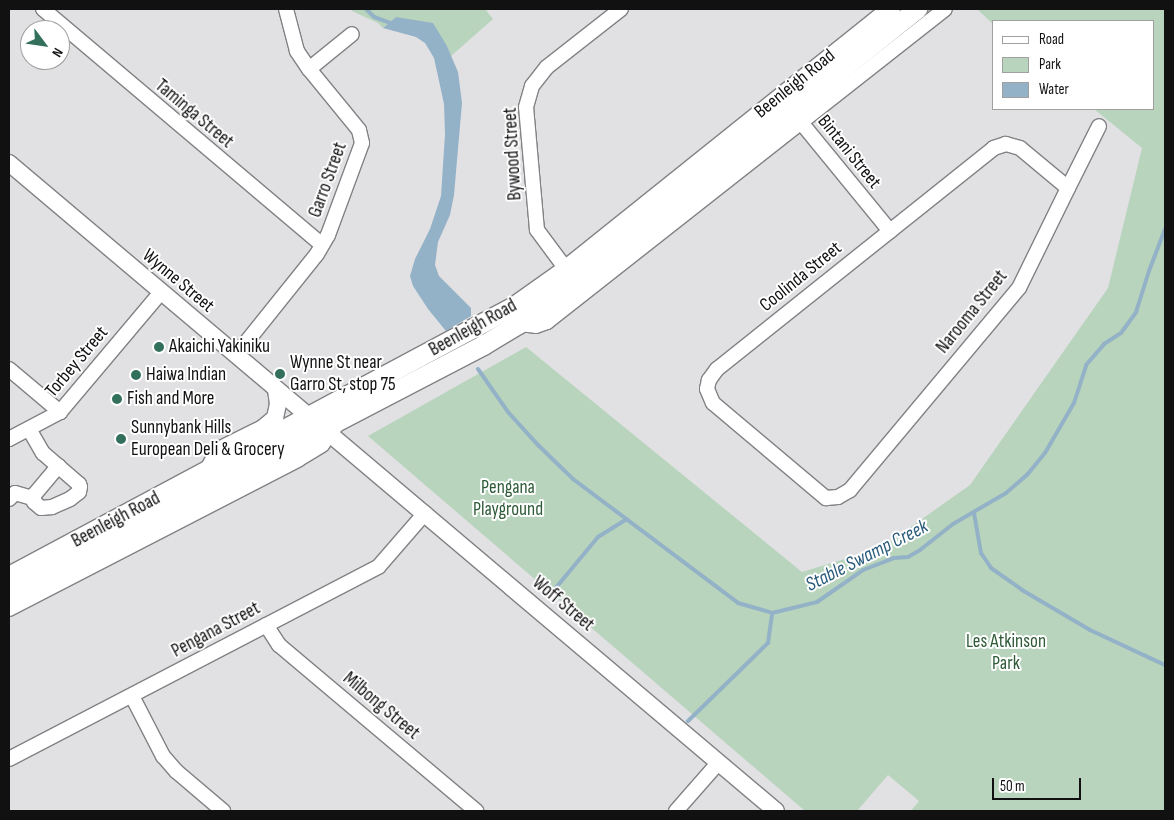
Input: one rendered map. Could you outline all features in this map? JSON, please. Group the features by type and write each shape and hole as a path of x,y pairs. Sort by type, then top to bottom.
{"main road":[{"name":"Beenleigh Road","path":"9,592 320,427 514,306 790,109 890,9"},
{"name":"Beenleigh Road","path":"9,576 207,471 341,420 483,346 566,290 910,11"}],"street":[{"name":"Taminga Street","path":"43,9 322,245"},
{"name":"Garro Street","path":"236,355 317,254 362,143 359,130 309,69 298,51 286,9"},
{"name":"Bywood Street","path":"566,269 537,230 526,107 532,86 547,67 621,9"},
{"name":"Beenleigh Road","path":"790,109 944,9"},
{"path":"309,69 352,34"},
{"name":"Bintani Street","path":"790,109 890,231"},
{"name":"Narooma Street","path":"838,496 850,490 1019,288 1099,126"},
{"name":"Coolinda Street","path":"838,496 826,498 712,403 707,390 717,369 994,148 1006,144 1020,148 1068,188"},
{"name":"Wynne Street","path":"9,163 320,427"},
{"name":"Torbey Street","path":"9,439 60,412 161,292"},
{"path":"9,369 60,412"},
{"path":"207,471 219,450 263,428 275,418 278,404 276,390"},
{"name":"Beenleigh Road","path":"9,609 299,459 322,445 320,427"},
{"name":"Woff Street","path":"320,427 425,513 776,811"},
{"path":"9,499 15,493 32,498 41,508 46,508 70,499 79,492 79,484 37,445 29,429"},
{"path":"32,498 58,466"},
{"name":"Pengana Street","path":"9,760 379,566 425,513"},
{"name":"Milbong Street","path":"266,625 279,645 476,811"},
{"path":"132,696 163,756 176,771 223,811"},
{"path":"676,811 719,762"}],"green space":[{"path":"352,9 485,9 493,19 451,56 447,46 396,17 383,28 378,23 352,11"},
{"name":"Les Atkinson Park","path":"977,9 1165,9 1165,811 911,811 919,801 888,775 857,811 805,811 368,436 526,347 802,572 881,548 970,485 1108,288 1142,148 1095,110 1154,110 1154,20 992,20 992,23"}],"water":[{"path":"396,17 433,23 447,46 458,72 462,103 454,195 450,215 438,242 435,265 439,276 471,308 471,316 446,331 428,309 413,286 410,276 415,259 430,229 441,196 445,134 444,104 434,58 425,43 416,37 383,28"}],"waterway":[{"name":"Stable Swamp Creek","path":"366,9 374,17 393,24"},
{"name":"Stable Swamp Creek","path":"478,369 508,412 573,479 738,603 772,613 817,602 863,570 894,558 908,557 953,524 1006,493 1027,475 1045,453 1074,403 1086,365 1104,344 1121,333 1136,312 1165,229"},
{"path":"974,513 981,553 991,568 1022,590 1090,630 1165,665"},
{"path":"549,596 598,537 627,519"},
{"path":"688,721 768,643 772,613"}],"place":[{"name":"Akaichi Yakiniku","path":"159,347"},
{"name":"Wynne St near Garro St, stop 75","path":"280,374"},
{"name":"Haiwa Indian","path":"136,375"},
{"name":"Fish and More","path":"117,399"},
{"name":"Sunnybank Hills European Deli & Grocery","path":"121,439"}],"park label":[{"name":"Pengana Playground","path":"508,499"}]}
